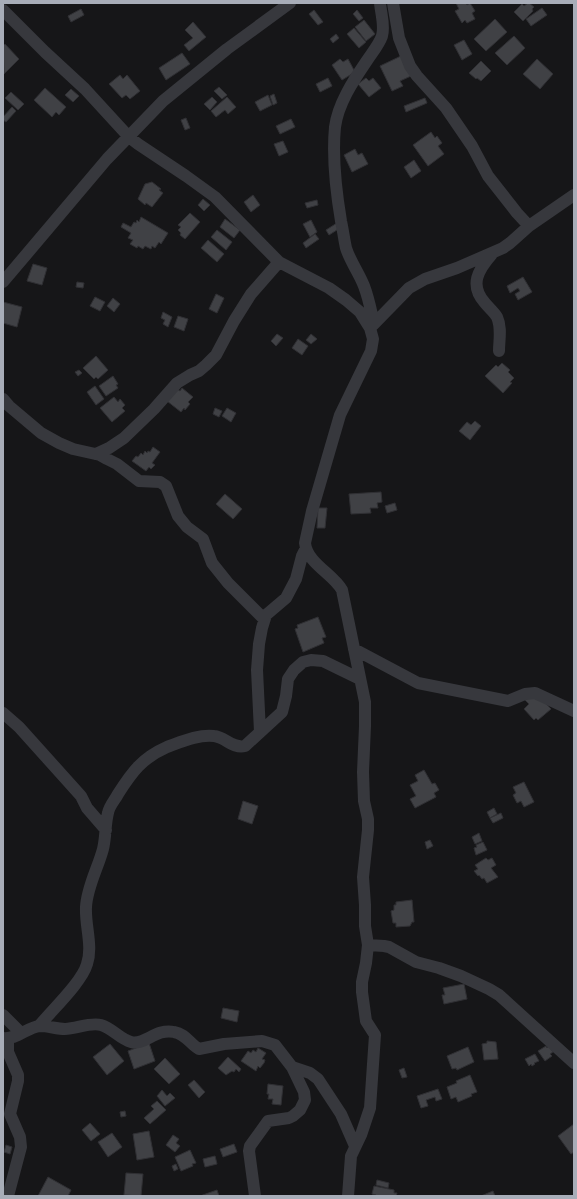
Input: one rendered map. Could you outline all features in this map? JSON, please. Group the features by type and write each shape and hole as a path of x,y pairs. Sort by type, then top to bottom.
{"street":[{"path":"3,282 107,160 163,101 227,49 290,3"},
{"path":"260,732 257,694 258,654 264,618 286,598 298,574 302,556 306,548 306,533 340,415 371,351 373,339 369,300 346,246 339,208 334,167 334,139 335,126 352,83 376,48 382,36 383,26 380,3"},
{"path":"392,3 399,38 410,66 446,108 472,146 488,176 529,226"},
{"path":"3,10 85,89 129,137 203,187 215,197 279,262 337,293 360,312 372,326"},
{"path":"372,326 405,292 425,279 493,254 510,243 529,226 574,195"},
{"path":"493,254 481,269 476,287 479,297 497,318 500,332 499,351"},
{"path":"96,454 109,448 124,438 154,409 177,383 199,371 216,355 248,298 279,262"},
{"path":"3,399 9,406 41,433 59,443 73,449 96,454 118,464 139,481 162,483 166,486 178,516 187,527 202,539 212,563 228,583 264,618"},
{"path":"306,548 314,561 342,590 365,702 363,772 364,801 368,819 368,830 362,877 365,905 365,926 368,945 362,982 362,992 366,1021 375,1035 370,1108 361,1135 351,1156 348,1196"},
{"path":"354,649 418,683 508,701 525,694 534,693 574,711"},
{"path":"8,1196 21,1148 20,1137 10,1114 18,1081 18,1075 8,1052 5,1039 13,1038 39,1026 75,985 84,972 87,964 89,939 86,922 88,894 103,849 108,813 128,778 137,766 149,757 184,741 207,736 215,736 240,747 250,742 282,712 288,679 302,662 307,660 323,661 360,679"},
{"path":"3,713 19,726 81,796 87,808 106,830"},
{"path":"368,945 389,947 416,962 443,970 489,989 499,995 574,1063"},
{"path":"3,1015 21,1033"},
{"path":"39,1026 65,1029 97,1025 103,1026 132,1042 141,1042 159,1032 174,1032 184,1035 199,1049 224,1044 262,1042 275,1045 292,1067 304,1092 305,1100 300,1110 294,1116 290,1118 268,1121 250,1146 249,1151 255,1196"},
{"path":"292,1067 310,1073 318,1079 341,1114 355,1146"}],"building":[{"path":"456,3 466,3 467,5 470,3 475,11 472,13 475,19 467,23 465,20 462,23 455,11 459,9"},
{"path":"528,3 534,7 532,9 533,11 523,21 514,12 522,4 524,6"},
{"path":"542,8 547,15 531,26 526,19"},
{"path":"81,9 84,15 71,22 68,16"},
{"path":"314,10 323,22 318,25 309,14"},
{"path":"357,10 363,18 359,21 353,14"},
{"path":"495,19 507,32 486,51 474,39"},
{"path":"364,20 375,34 366,41 355,27"},
{"path":"193,22 206,37 189,51 184,45 193,38 185,30"},
{"path":"354,28 366,42 359,48 347,34"},
{"path":"336,34 339,38 333,43 330,39"},
{"path":"514,36 525,48 507,65 495,53"},
{"path":"464,40 472,54 462,60 454,45"},
{"path":"5,44 19,59 4,74 3,46"},
{"path":"182,53 190,64 166,80 159,68"},
{"path":"401,56 411,76 400,81 403,86 392,91 380,66"},
{"path":"340,59 343,62 348,59 355,72 342,80 332,65"},
{"path":"537,59 553,74 540,89 523,74"},
{"path":"481,61 491,71 481,81 469,73"},
{"path":"120,75 123,79 127,75 140,91 130,99 126,95 122,98 109,84"},
{"path":"328,78 332,86 320,92 316,84"},
{"path":"366,78 369,81 373,78 381,88 369,97 358,84"},
{"path":"219,87 227,95 222,99 214,91"},
{"path":"45,88 66,107 59,115 56,112 52,117 34,100"},
{"path":"71,89 79,96 73,102 65,95"},
{"path":"11,92 24,104 18,110 5,98"},
{"path":"274,94 277,103 273,105 270,96"},
{"path":"268,95 272,105 260,111 255,102"},
{"path":"212,97 217,102 210,110 204,104"},
{"path":"227,97 236,107 228,114 225,110 216,117 211,111"},
{"path":"425,98 427,103 406,112 404,106"},
{"path":"12,107 16,111 6,122 3,120 3,117"},
{"path":"186,118 190,128 185,130 181,120"},
{"path":"291,119 295,127 280,134 276,126"},
{"path":"431,132 435,138 437,136 442,143 438,146 444,154 428,166 413,145"},
{"path":"283,141 288,152 279,156 274,144"},
{"path":"355,149 358,155 362,153 368,164 352,172 344,155"},
{"path":"414,160 421,171 411,178 404,167"},
{"path":"152,182 161,189 159,190 163,193 152,207 146,203 145,205 138,199 145,184"},
{"path":"253,195 260,205 251,212 244,202"},
{"path":"203,199 210,205 204,211 198,205"},
{"path":"317,200 318,205 307,208 305,203"},
{"path":"190,213 200,222 185,239 180,235 181,233 178,230 181,227 178,225"},
{"path":"141,217 168,233 161,244 159,242 155,248 152,246 151,249 145,246 143,249 138,246 137,248 130,244 133,240 128,238 131,233 121,227 123,223 131,227 137,220 139,222"},
{"path":"225,219 240,230 234,238 220,227"},
{"path":"311,220 317,232 310,237 303,224"},
{"path":"337,223 340,228 329,235 326,230"},
{"path":"217,230 232,242 226,250 211,237"},
{"path":"315,234 319,239 306,248 303,243"},
{"path":"208,240 224,254 217,262 201,248"},
{"path":"33,264 47,268 42,285 27,281"},
{"path":"523,277 532,292 518,300 515,294 520,291 518,288 510,293 507,286"},
{"path":"77,282 84,283 83,288 76,287"},
{"path":"216,294 224,298 217,313 209,309"},
{"path":"95,297 105,302 100,311 90,306"},
{"path":"113,298 120,304 114,312 107,306"},
{"path":"3,302 22,307 17,327 3,323"},
{"path":"163,312 172,317 168,327 163,324 165,320 161,318"},
{"path":"178,316 188,319 184,331 174,327"},
{"path":"277,334 283,338 276,346 271,341"},
{"path":"311,334 317,339 311,344 306,340"},
{"path":"298,339 308,346 302,355 292,348"},
{"path":"96,356 108,370 98,379 96,377 94,379 83,368"},
{"path":"502,363 510,370 508,372 514,378 510,382 512,383 503,393 485,376 496,365 498,367"},
{"path":"79,370 82,373 78,376 75,372"},
{"path":"113,376 118,384 116,385 118,388 106,396 99,386"},
{"path":"95,386 104,399 96,405 87,392"},
{"path":"182,388 193,397 188,402 190,404 181,412 167,401 177,389 180,391"},
{"path":"114,397 118,402 120,399 125,405 122,408 125,411 112,422 100,408"},
{"path":"215,408 222,411 219,417 213,414"},
{"path":"227,408 236,413 231,422 222,416"},
{"path":"475,421 481,426 470,440 459,431 467,422 471,425"},
{"path":"153,447 160,452 152,463 155,465 151,469 149,467 146,471 132,461 141,453 143,455 145,451 147,453 148,451 150,452"},
{"path":"381,492 382,502 377,503 378,508 370,508 371,513 351,514 349,494"},
{"path":"225,494 242,509 233,519 216,504"},
{"path":"395,503 397,510 387,513 385,506"},
{"path":"318,508 327,508 325,528 317,528"},
{"path":"318,617 326,637 322,638 324,643 303,652 295,629 298,628 297,625"},
{"path":"536,694 551,709 538,720 536,718 534,720 524,709 529,704 525,700"},
{"path":"424,770 432,784 435,783 439,790 434,793 436,797 415,808 410,799 416,796 410,785 418,781 415,775"},
{"path":"524,782 534,802 524,807 521,801 517,803 513,795 516,793 513,787"},
{"path":"243,801 258,806 252,824 238,819"},
{"path":"494,808 497,814 490,818 487,812"},
{"path":"501,813 503,818 493,823 490,818"},
{"path":"479,833 482,841 475,844 472,837"},
{"path":"430,840 433,846 427,849 425,842"},
{"path":"483,842 487,850 476,855 474,848 477,847 476,845"},
{"path":"486,858 488,860 492,858 496,865 491,868 498,877 487,883 484,878 482,879 474,871 478,869 475,865"},
{"path":"412,900 414,922 412,922 410,926 396,927 396,923 393,923 391,911 394,910 394,905 396,905 396,902"},
{"path":"464,984 467,999 444,1004 442,995 445,995 443,988"},
{"path":"223,1008 239,1011 237,1022 221,1018"},
{"path":"487,1041 496,1042 498,1059 484,1060 482,1044 487,1043"},
{"path":"149,1043 155,1061 134,1069 128,1051"},
{"path":"110,1044 124,1061 107,1075 93,1057"},
{"path":"546,1046 547,1048 549,1046 553,1052 550,1054 552,1056 545,1061 538,1051"},
{"path":"468,1047 474,1062 457,1070 456,1068 452,1069 447,1056"},
{"path":"258,1048 266,1053 262,1059 265,1060 264,1063 260,1068 258,1066 256,1071 241,1061 248,1051 251,1053 253,1050 256,1052"},
{"path":"535,1054 539,1061 534,1063 535,1064 532,1066 531,1064 529,1066 525,1059"},
{"path":"228,1057 241,1069 239,1072 236,1069 234,1072 232,1071 226,1075 218,1068"},
{"path":"165,1058 180,1074 169,1084 154,1069"},
{"path":"404,1068 407,1077 402,1078 399,1070"},
{"path":"470,1075 477,1092 471,1094 472,1096 458,1102 456,1097 451,1099 447,1087"},
{"path":"194,1080 205,1092 199,1098 188,1085"},
{"path":"268,1084 283,1086 281,1105 272,1104 273,1099 268,1099"},
{"path":"438,1089 442,1099 436,1101 435,1097 426,1100 428,1106 421,1108 417,1096"},
{"path":"162,1090 167,1096 170,1093 175,1098 165,1106 157,1096"},
{"path":"157,1101 166,1110 150,1124 144,1118 154,1109 151,1106"},
{"path":"125,1111 126,1116 121,1117 120,1112"},
{"path":"90,1123 100,1134 91,1141 82,1130"},
{"path":"574,1124 574,1152 571,1154 558,1136"},
{"path":"149,1131 154,1157 137,1160 133,1134"},
{"path":"112,1133 122,1147 108,1157 98,1142"},
{"path":"173,1135 179,1139 176,1143 180,1146 175,1152 166,1145"},
{"path":"234,1144 237,1152 223,1157 220,1149"},
{"path":"6,1145 12,1147 10,1154 4,1152"},
{"path":"190,1150 196,1163 192,1164 193,1166 181,1171 175,1157"},
{"path":"215,1156 217,1164 205,1167 203,1159"},
{"path":"176,1164 178,1169 174,1171 172,1166"},
{"path":"126,1173 143,1174 141,1196 124,1195"},
{"path":"48,1177 71,1190 68,1196 38,1196"},
{"path":"377,1180 389,1183 388,1188 376,1185"},
{"path":"374,1186 394,1190 394,1193 397,1193 396,1196 375,1196 376,1195 372,1194"},
{"path":"217,1190 219,1196 200,1196"},
{"path":"493,1191 495,1196 481,1196"}]}
